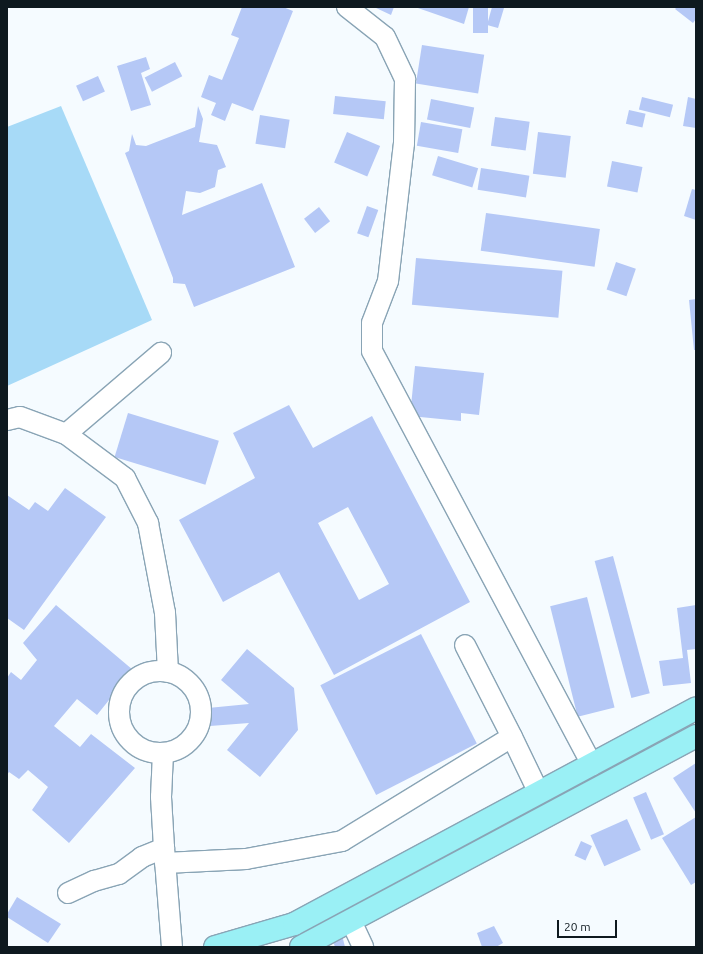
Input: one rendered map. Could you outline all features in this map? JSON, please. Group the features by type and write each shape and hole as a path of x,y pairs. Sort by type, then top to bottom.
{"main road":[{"path":"215,947 294,924 696,708"},
{"path":"301,947 437,876 696,736"},
{"path":"427,853 437,876"}],"street":[{"path":"347,7 385,38 404,79 404,143 388,281 372,323 372,351 592,764"},
{"path":"66,434 161,353"},
{"path":"7,420 20,417 66,434 125,478 148,523 165,613 168,672"},
{"path":"465,644 539,793"},
{"path":"155,672 168,672 180,676 190,684 198,696 201,710 199,724 193,737 183,746 163,753 155,753 142,749 130,740 123,730 120,718 120,705 124,692 132,682 143,675 155,672"},
{"path":"68,893 94,881 119,874 142,858 164,856 246,859 342,841 512,737"},
{"path":"163,753 161,797 164,856 172,947"},
{"path":"351,921 363,947"}],"shaded area":[{"path":"61,106 152,320 7,386 7,127"}],"building":[{"path":"242,7 283,7 293,11 253,111 232,103 225,121 211,115 216,103 201,97 209,75 222,80 239,38 231,35"},
{"path":"374,7 394,7 391,15"},
{"path":"415,7 469,7 464,24"},
{"path":"473,7 488,7 488,33 473,33"},
{"path":"492,7 504,8 498,28 487,25"},
{"path":"677,7 696,7 696,19 693,23 675,9"},
{"path":"422,45 484,55 478,93 416,84"},
{"path":"146,57 150,69 141,73 151,105 131,111 117,66"},
{"path":"175,62 182,76 152,92 145,77"},
{"path":"98,76 105,92 83,101 76,86"},
{"path":"335,96 386,101 384,119 333,114"},
{"path":"642,97 673,105 670,117 639,110"},
{"path":"688,97 696,99 696,128 683,126"},
{"path":"431,99 474,107 470,128 427,120"},
{"path":"198,106 203,119 199,142 217,145 226,167 218,170 215,187 200,193 186,191 182,215 262,183 295,267 194,307 185,284 173,283 173,278 125,153 129,151 132,134 136,145 146,146 195,127"},
{"path":"629,110 646,114 642,127 626,124"},
{"path":"260,115 290,120 285,148 255,144"},
{"path":"495,117 530,122 526,151 491,146"},
{"path":"421,122 462,129 458,153 417,146"},
{"path":"347,132 380,146 367,176 334,162"},
{"path":"538,132 571,136 566,178 533,174"},
{"path":"438,156 478,168 472,187 432,175"},
{"path":"612,161 642,167 637,192 607,187"},
{"path":"481,168 529,176 526,197 478,190"},
{"path":"692,189 696,190 696,220 684,216"},
{"path":"367,206 378,210 368,237 357,233"},
{"path":"319,207 330,221 315,233 304,219"},
{"path":"486,213 600,229 595,267 481,251"},
{"path":"416,258 562,271 558,318 412,305"},
{"path":"616,262 636,269 626,296 607,289"},
{"path":"696,299 696,350 694,350 689,300"},
{"path":"415,366 484,373 479,415 461,413 461,421 410,416"},
{"path":"289,405 313,448 372,416 470,602 334,675 279,572 223,602 179,520 255,478 233,433","holes":["348,507 389,584 359,600 318,523"]},
{"path":"128,413 219,441 205,485 115,457"},
{"path":"65,488 106,517 24,630 7,618 7,495 29,510 35,502 48,511"},
{"path":"613,556 650,693 631,698 595,561"},
{"path":"587,597 615,708 578,717 550,606"},
{"path":"56,605 133,670 97,715 77,699 54,726 80,747 91,734 135,768 69,843 32,810 48,787 28,770 19,779 9,772 7,775 7,678 11,672 21,680 37,660 23,643"},
{"path":"696,605 696,649 687,650 691,683 663,686 659,661 683,658 677,608"},
{"path":"421,634 477,744 376,795 320,685"},
{"path":"247,649 294,688 298,730 260,777 227,750 249,723 210,726 208,708 249,704 221,680"},
{"path":"696,763 696,813 673,778"},
{"path":"646,792 664,834 651,840 633,797"},
{"path":"696,817 696,882 691,885 662,838"},
{"path":"627,819 641,850 604,866 590,835"},
{"path":"581,841 592,846 585,860 574,856"},
{"path":"17,897 61,924 48,943 7,917 7,914"},
{"path":"494,926 503,943 496,947 482,947 477,933"},
{"path":"342,935 345,947 335,947 332,938"}]}
